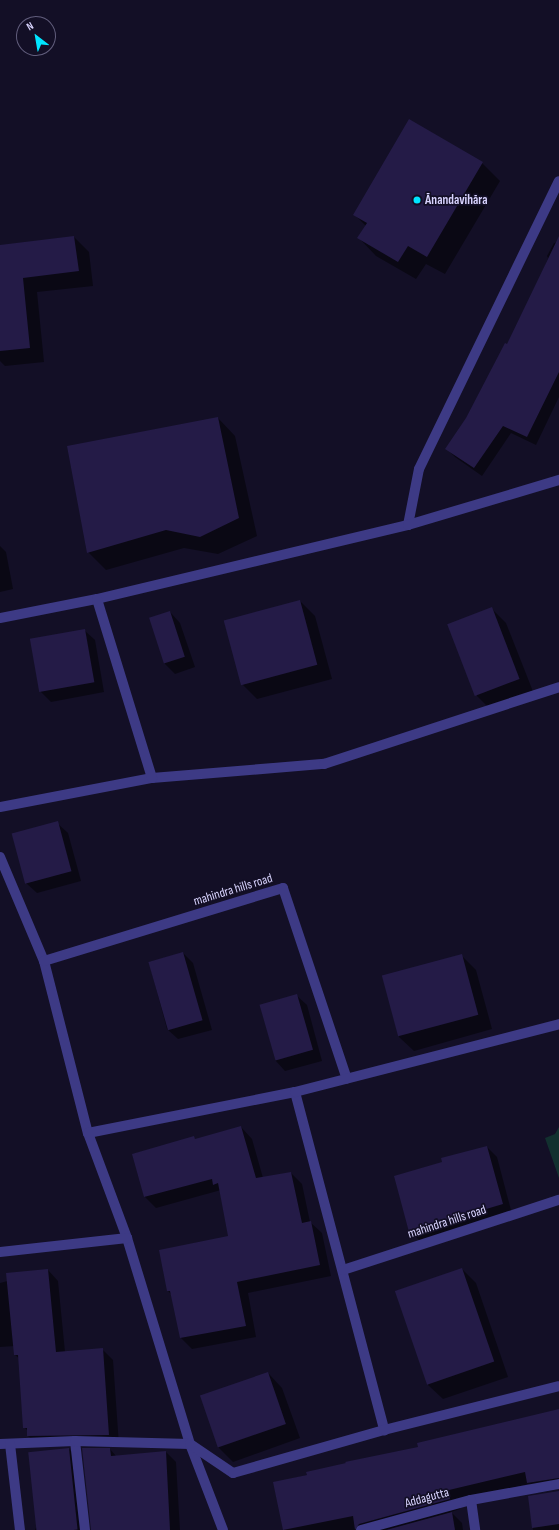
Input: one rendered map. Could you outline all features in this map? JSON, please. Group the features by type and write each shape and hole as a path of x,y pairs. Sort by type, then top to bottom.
{"street":[{"path":"408,525 419,469 559,182"},
{"path":"0,618 97,599 408,525 559,480"},
{"path":"97,599 152,778"},
{"path":"0,807 152,778 324,764 559,687"},
{"path":"0,857 44,961 88,1133 127,1238 190,1444 223,1530"},
{"name":"mahindra hills road","path":"44,961 284,888 347,1078"},
{"path":"88,1133 295,1092 559,1024"},
{"path":"295,1092 384,1430"},
{"name":"mahindra hills road","path":"343,1270 559,1200"},
{"path":"0,1252 127,1238"},
{"path":"20,1530 5,1444 75,1441 190,1444 233,1473 384,1430 559,1386"},
{"path":"75,1441 85,1530"},
{"name":"Addagutta","path":"361,1530 471,1500 559,1484"},
{"path":"471,1500 475,1530"}],"green space":[{"path":"559,1127 559,1178 545,1138 555,1134"}],"building":[{"path":"409,119 483,162 427,257 408,246 398,262 357,238 367,223 353,215"},
{"path":"74,236 79,271 23,278 30,348 0,351 0,245"},
{"path":"559,236 559,372 527,437 503,426 474,468 445,449 466,418 505,343 507,344"},
{"path":"218,417 239,518 200,537 166,530 87,553 67,446"},
{"path":"300,600 317,665 241,685 224,620"},
{"path":"492,607 520,679 475,696 447,624"},
{"path":"170,611 185,657 164,663 149,618"},
{"path":"85,629 94,682 39,692 30,639"},
{"path":"58,821 71,871 25,884 12,833"},
{"path":"183,952 203,1020 168,1030 148,962"},
{"path":"462,954 478,1015 398,1036 382,975"},
{"path":"297,994 313,1050 275,1061 260,1005"},
{"path":"241,1126 256,1178 291,1172 302,1223 311,1221 320,1265 237,1282 246,1326 180,1338 170,1291 167,1291 159,1250 228,1236 218,1183 213,1185 212,1179 144,1197 132,1154 194,1136 195,1139"},
{"path":"487,1146 503,1204 409,1232 394,1176 442,1162 441,1158"},
{"path":"462,1268 494,1362 427,1385 395,1291"},
{"path":"48,1269 56,1352 103,1348 109,1435 27,1436 27,1428 23,1428 18,1355 14,1355 6,1273"},
{"path":"268,1372 286,1424 218,1447 200,1395"},
{"path":"559,1409 559,1478 527,1483 525,1472 449,1490 450,1499 359,1524 355,1530 353,1516 283,1530 273,1482 307,1475 306,1472 346,1463 345,1462 418,1447 417,1443"},
{"path":"69,1448 78,1530 36,1530 28,1452"},
{"path":"82,1448 110,1448 111,1456 166,1451 170,1530 91,1530"},
{"path":"559,1491 559,1524 532,1528 528,1496"},
{"path":"452,1512 455,1530 386,1530"}],"place":[{"name":"Ānandavihāra","path":"417,200"}]}
